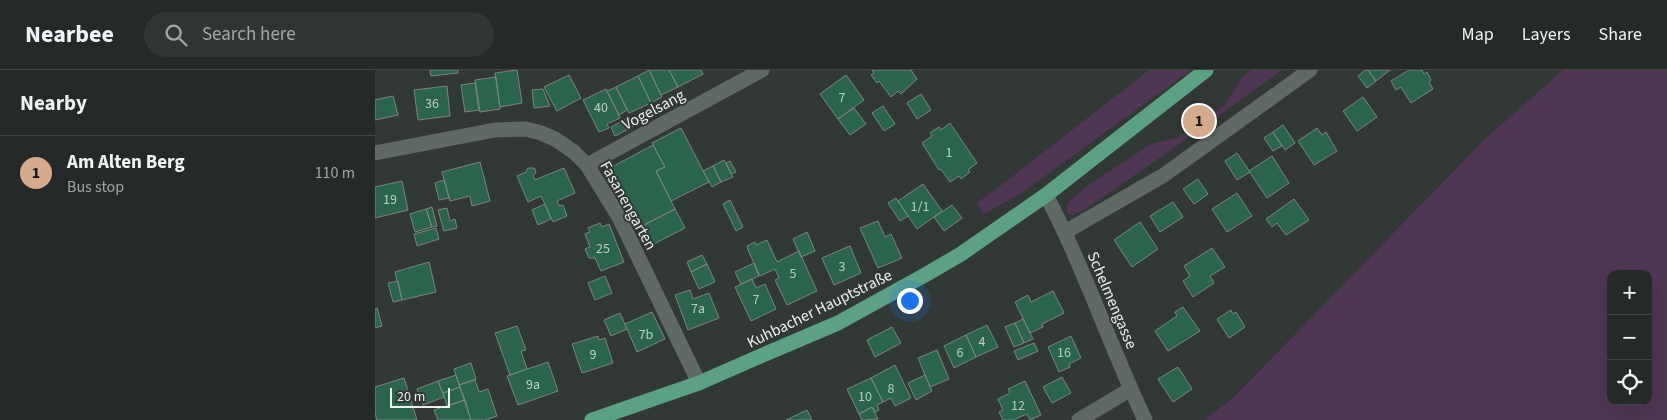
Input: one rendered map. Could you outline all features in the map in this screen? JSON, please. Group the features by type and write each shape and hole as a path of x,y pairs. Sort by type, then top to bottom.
{"main road":[{"name":"Kuhbacher Hauptstraße","path":"591,420 699,383 838,322 881,300 961,254 1045,195 1207,70"}],"street":[{"name":"Vogelsang","path":"587,165 762,70"},
{"path":"1065,232 1164,175 1310,70"},
{"name":"Fasanengarten","path":"375,153 495,130 527,129 555,139 574,152 587,165 619,217 699,383"},
{"name":"Schelmengasse","path":"1045,195 1065,232 1145,420"},
{"path":"1079,420 1131,389"}],"shaded area":[{"path":"1149,70 1191,70 1019,195 983,214 977,203"},
{"path":"1251,70 1282,70 1087,208 1073,215 1067,213 1068,203 1087,186 1151,144 1176,138 1225,105 1242,77"},
{"path":"1563,70 1667,70 1667,420 1205,420 1235,396 1484,140"}],"building":[{"path":"430,70 458,70 458,73 431,76"},
{"path":"517,70 522,103 500,107 495,73"},
{"path":"649,70 662,97 651,103 638,76"},
{"path":"649,70 669,70 678,87 661,95"},
{"path":"669,70 701,70 703,74 678,87"},
{"path":"872,70 911,70 917,79 901,94 898,91 891,97 879,81 877,83 871,75 874,73"},
{"path":"1365,70 1368,70 1376,81 1367,88 1358,76"},
{"path":"1368,70 1390,70 1376,81"},
{"path":"1409,70 1422,70 1424,74 1427,72 1433,89 1411,103 1401,87 1396,90 1391,81"},
{"path":"569,75 581,98 557,111 544,87"},
{"path":"846,75 864,100 838,119 820,94"},
{"path":"638,76 651,103 629,113 616,87"},
{"path":"496,77 500,109 480,112 475,80"},
{"path":"475,83 479,110 465,112 461,85"},
{"path":"447,86 450,116 418,120 414,90"},
{"path":"616,87 627,110 619,115 607,91"},
{"path":"543,89 550,106 534,108 532,90"},
{"path":"606,89 620,118 607,124 609,128 599,132 583,100"},
{"path":"921,94 931,110 917,119 907,103"},
{"path":"393,96 398,115 375,120 375,100"},
{"path":"1363,97 1377,117 1357,131 1343,111"},
{"path":"883,106 895,124 884,131 872,113"},
{"path":"854,108 866,124 850,135 838,119"},
{"path":"630,117 634,126 615,136 611,127"},
{"path":"950,123 977,163 961,179 959,176 950,182 941,169 939,170 922,143 932,136 930,133 939,127 941,130"},
{"path":"1283,125 1295,143 1285,150 1273,132"},
{"path":"681,128 709,182 671,201 656,171 665,167 652,143"},
{"path":"1317,128 1322,135 1326,132 1337,151 1314,165 1298,141"},
{"path":"1273,132 1282,146 1273,151 1264,138"},
{"path":"653,145 665,167 656,171 675,209 640,227 610,168"},
{"path":"1237,153 1250,172 1237,180 1225,161"},
{"path":"1272,156 1289,183 1267,198 1249,171"},
{"path":"724,160 733,177 721,182 713,166"},
{"path":"730,161 736,172 731,174 726,163"},
{"path":"480,162 490,201 472,206 470,196 450,201 442,172"},
{"path":"713,166 721,182 712,187 703,171"},
{"path":"528,168 535,169 536,172 533,176 535,180 564,168 575,193 557,201 559,206 563,205 567,216 553,222 541,196 528,202 517,176 526,172"},
{"path":"1198,179 1208,194 1194,204 1183,189"},
{"path":"444,180 449,198 439,200 435,183"},
{"path":"402,181 408,210 375,218 375,187"},
{"path":"923,184 942,211 917,229 898,201"},
{"path":"1237,193 1252,216 1227,232 1212,209"},
{"path":"896,198 908,216 900,221 888,203"},
{"path":"1294,199 1309,220 1286,235 1277,223 1272,227 1266,219"},
{"path":"730,200 743,227 736,231 723,204"},
{"path":"1173,202 1183,217 1160,232 1150,216"},
{"path":"545,204 551,219 538,225 532,210"},
{"path":"952,205 962,218 944,231 934,217"},
{"path":"432,207 437,226 432,227 426,209"},
{"path":"447,208 450,221 455,219 457,228 444,231 438,210"},
{"path":"426,209 432,227 415,232 410,214"},
{"path":"675,209 685,228 650,246 640,227"},
{"path":"878,221 885,237 891,234 902,258 878,268 860,228"},
{"path":"1140,222 1158,249 1132,267 1114,240"},
{"path":"600,223 602,227 609,224 624,262 601,271 595,258 589,258 585,249 590,247 585,234 590,232 588,228"},
{"path":"436,228 439,239 417,246 414,234"},
{"path":"807,232 815,251 801,257 793,239"},
{"path":"767,240 777,262 799,251 817,291 787,305 775,280 779,278 775,269 760,276 748,250 747,246 755,242 756,245"},
{"path":"850,246 861,273 834,285 822,258"},
{"path":"1212,248 1225,267 1210,276 1214,283 1193,297 1183,281 1190,276 1184,266"},
{"path":"702,255 707,264 691,272 687,262"},
{"path":"429,262 436,292 402,300 395,272"},
{"path":"754,263 759,276 741,284 735,272"},
{"path":"707,264 715,282 699,289 691,272"},
{"path":"605,276 612,293 595,300 588,283"},
{"path":"752,279 756,288 765,284 776,309 751,321 735,287"},
{"path":"398,281 402,300 393,302 388,283"},
{"path":"690,290 693,299 709,293 719,318 688,330 675,295"},
{"path":"1053,291 1064,313 1042,324 1043,327 1030,333 1015,302 1028,295 1031,302"},
{"path":"1183,307 1200,331 1168,351 1155,331 1177,316 1175,312"},
{"path":"377,308 382,326 375,328 375,309"},
{"path":"1231,310 1233,314 1236,312 1245,327 1229,338 1217,319"},
{"path":"652,312 665,339 637,352 625,324"},
{"path":"620,313 627,329 611,336 604,320"},
{"path":"1023,319 1033,339 1024,343 1015,323"},
{"path":"1015,323 1024,343 1014,347 1005,327"},
{"path":"987,325 998,347 976,357 966,335"},
{"path":"517,326 526,350 521,351 527,369 510,375 495,333"},
{"path":"892,327 901,343 875,357 867,340"},
{"path":"966,335 976,357 954,368 944,346"},
{"path":"598,336 599,340 605,338 613,363 582,373 572,344"},
{"path":"1071,336 1081,358 1069,364 1070,367 1059,372 1048,347"},
{"path":"1034,343 1038,351 1018,360 1014,351"},
{"path":"937,350 949,379 930,387 918,358"},
{"path":"548,362 558,391 518,405 507,376"},
{"path":"471,363 476,379 459,385 454,369"},
{"path":"895,365 911,398 895,406 891,398 883,402 871,378"},
{"path":"1178,367 1192,389 1173,402 1158,379"},
{"path":"456,375 460,387 443,393 438,381"},
{"path":"925,375 932,391 916,400 908,383"},
{"path":"1062,377 1071,393 1052,403 1043,387"},
{"path":"404,378 417,420 377,420 375,414 375,387"},
{"path":"871,378 883,402 877,405 879,410 875,412 872,407 859,414 847,389"},
{"path":"475,380 479,392 488,389 497,416 485,420 471,420 459,385"},
{"path":"438,381 444,397 423,405 417,389"},
{"path":"1025,381 1041,415 1030,420 1027,414 1013,420 1003,420 999,412 1003,410 998,399 1010,393 1008,389"},
{"path":"460,387 465,400 447,406 443,393"},
{"path":"465,400 471,420 438,420 434,410"},
{"path":"872,407 878,419 862,420 859,414"},
{"path":"807,410 812,420 786,420"}],"place":[{"name":"Am Alten Berg","path":"1199,121"}]}
